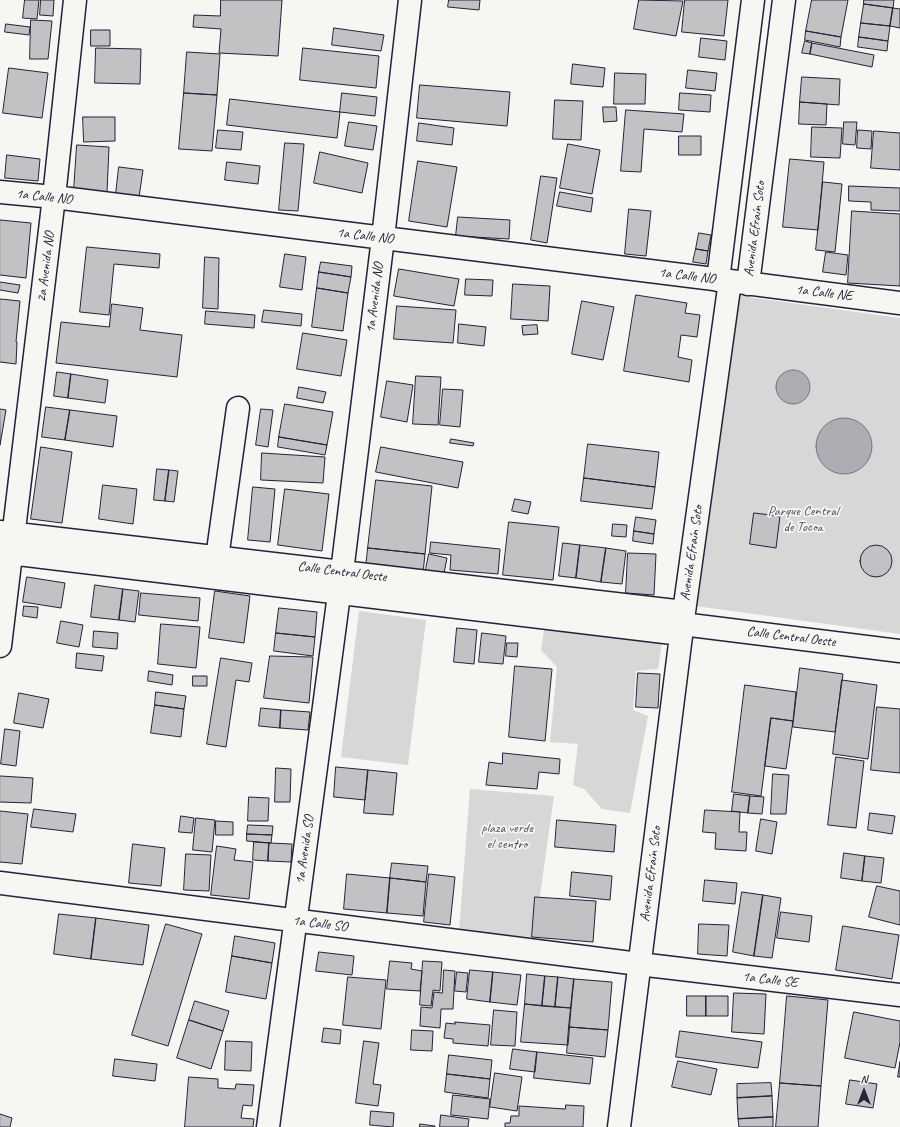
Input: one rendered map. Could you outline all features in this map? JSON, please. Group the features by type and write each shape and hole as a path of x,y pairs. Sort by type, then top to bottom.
{"street":[{"name":"2a Avenida NO","path":"0,646 6,543 54,197 75,0"},
{"name":"1a Avenida NO","path":"341,583 410,0"},
{"path":"732,282 753,0"},
{"name":"Avenida Efraín Soto","path":"619,1127 682,623 732,282 784,0"},
{"name":"1a Calle NO","path":"0,192 54,197 732,282"},
{"name":"1a Calle NE","path":"732,282 900,303"},
{"path":"217,558 238,408"},
{"path":"6,543 341,583"},
{"name":"Calle Central Oeste","path":"6,543 217,558 341,583 682,623 900,651"},
{"name":"1a Avenida SO","path":"268,1127 341,583"},
{"name":"1a Calle SO","path":"0,883 639,964"},
{"name":"1a Calle SE","path":"639,964 900,995"}],"green space":[{"name":"Parque Central de Tocoa","path":"740,296 900,318 900,634 695,606"},
{"path":"359,611 426,620 408,765 341,757"},
{"path":"545,624 662,643 658,669 636,671 633,710 648,716 630,813 602,809 584,789 573,785 578,744 550,742 557,667 541,650"},
{"name":"plaza verde el centro","path":"470,789 554,796 533,945 459,932"}],"shaded area":[{"path":"790,370 796,370 805,375 809,381 809,393 805,399 796,404 790,404 781,399 776,390 776,384 781,375"},
{"path":"844,418 855,420 864,426 870,435 872,446 870,457 864,466 855,472 844,474 833,472 824,466 818,457 816,446 818,435 824,426 833,420"}],"building":[{"path":"25,0 39,0 37,19 23,18"},
{"path":"41,0 54,0 53,16 40,15"},
{"path":"221,0 282,0 278,56 219,53 221,29 193,27 194,15 220,16"},
{"path":"449,0 480,0 479,10 448,7"},
{"path":"639,0 683,1 676,36 634,29"},
{"path":"685,0 728,0 724,36 682,32"},
{"path":"812,0 848,0 841,37 806,31"},
{"path":"864,0 894,0 893,8 864,4"},
{"path":"864,4 893,8 890,26 861,23"},
{"path":"893,8 900,9 900,28 890,26"},
{"path":"31,20 52,21 48,59 30,59"},
{"path":"861,23 890,26 888,41 859,37"},
{"path":"6,24 30,27 29,35 5,32"},
{"path":"334,28 384,35 381,51 332,45"},
{"path":"91,30 110,30 110,46 91,46"},
{"path":"806,31 841,37 840,47 805,40"},
{"path":"859,37 888,41 887,51 858,47"},
{"path":"701,38 727,41 725,60 699,57"},
{"path":"805,41 812,43 810,54 802,53"},
{"path":"812,43 874,55 872,67 810,54"},
{"path":"96,48 141,49 140,84 95,83"},
{"path":"303,48 379,56 376,88 300,80"},
{"path":"187,52 220,54 217,95 184,93"},
{"path":"573,64 605,68 603,87 571,84"},
{"path":"9,68 48,73 42,118 3,113"},
{"path":"688,70 717,73 715,91 686,88"},
{"path":"615,73 646,74 645,104 614,104"},
{"path":"802,77 840,79 839,105 800,102"},
{"path":"420,85 510,92 507,126 417,118"},
{"path":"184,93 217,95 212,151 179,149"},
{"path":"342,93 377,97 375,116 340,112"},
{"path":"680,93 711,95 710,112 679,110"},
{"path":"230,99 340,112 337,138 227,125"},
{"path":"555,100 583,101 581,140 553,139"},
{"path":"800,102 827,104 826,125 799,124"},
{"path":"603,107 616,107 617,121 604,122"},
{"path":"626,110 684,114 682,132 644,129 641,172 621,171"},
{"path":"83,117 115,117 115,141 84,142"},
{"path":"349,122 377,126 373,150 345,146"},
{"path":"844,122 857,122 855,145 843,144"},
{"path":"419,123 454,128 452,145 417,141"},
{"path":"812,127 842,128 840,158 811,157"},
{"path":"218,130 243,132 241,150 216,148"},
{"path":"858,130 872,131 871,149 857,148"},
{"path":"874,131 900,133 900,170 871,168"},
{"path":"679,136 701,136 701,155 679,155"},
{"path":"285,143 304,144 298,211 279,210"},
{"path":"568,144 600,150 592,194 560,188"},
{"path":"77,145 109,147 107,192 74,190"},
{"path":"320,152 368,163 362,193 314,183"},
{"path":"7,155 40,159 38,181 5,178"},
{"path":"790,159 824,162 818,230 783,227"},
{"path":"418,161 457,167 447,227 409,221"},
{"path":"227,162 260,166 258,184 225,180"},
{"path":"119,167 143,170 139,197 116,194"},
{"path":"541,176 557,178 547,243 531,240"},
{"path":"823,182 842,184 835,252 816,250"},
{"path":"849,186 900,188 900,211 871,210 871,202 849,201"},
{"path":"560,192 593,198 591,212 557,206"},
{"path":"629,209 651,211 646,256 625,254"},
{"path":"852,211 900,214 900,286 848,283"},
{"path":"458,217 510,220 509,239 456,236"},
{"path":"0,220 31,223 26,278 0,275"},
{"path":"699,233 711,235 708,251 696,249"},
{"path":"87,247 160,254 159,268 114,264 109,315 80,312"},
{"path":"696,249 708,251 706,264 693,262"},
{"path":"826,252 848,255 846,275 823,272"},
{"path":"285,254 306,257 302,290 280,287"},
{"path":"205,257 219,258 218,309 203,308"},
{"path":"321,262 352,266 351,277 319,272"},
{"path":"399,269 459,279 454,306 394,296"},
{"path":"319,272 351,277 348,293 317,288"},
{"path":"466,279 493,280 492,296 465,295"},
{"path":"0,282 20,285 18,293 0,290"},
{"path":"513,284 550,286 548,321 511,319"},
{"path":"317,288 348,293 343,331 312,327"},
{"path":"636,295 687,303 685,313 700,315 697,337 681,335 678,357 692,360 689,382 624,371"},
{"path":"0,299 20,301 16,342 16,364 0,362"},
{"path":"582,301 614,307 603,360 572,354"},
{"path":"112,304 143,308 140,330 182,335 177,377 56,363 61,322 109,327"},
{"path":"397,306 456,310 453,343 394,339"},
{"path":"264,310 302,314 301,326 262,322"},
{"path":"206,311 255,315 254,328 205,324"},
{"path":"459,324 486,327 484,346 458,343"},
{"path":"537,325 538,334 523,335 522,326"},
{"path":"303,333 347,340 341,376 297,369"},
{"path":"57,372 71,374 68,398 54,396"},
{"path":"71,374 108,380 105,403 68,398"},
{"path":"416,376 441,377 438,425 413,424"},
{"path":"387,381 413,385 407,422 381,417"},
{"path":"299,387 326,392 323,403 297,398"},
{"path":"443,389 463,390 460,427 440,425"},
{"path":"285,404 333,412 327,445 279,437"},
{"path":"46,407 70,410 65,440 42,437"},
{"path":"0,409 6,410 0,445"},
{"path":"261,409 273,410 268,447 256,445"},
{"path":"70,410 117,416 113,447 65,440"},
{"path":"279,437 327,445 325,455 278,447"},
{"path":"451,439 474,443 473,446 450,443"},
{"path":"588,444 659,452 655,487 584,478"},
{"path":"41,447 72,452 62,523 31,519"},
{"path":"381,447 463,462 458,488 376,472"},
{"path":"262,453 325,457 323,483 261,480"},
{"path":"157,469 169,470 165,501 154,500"},
{"path":"169,470 178,471 174,502 165,501"},
{"path":"584,478 655,487 652,509 581,501"},
{"path":"376,480 432,486 425,554 368,548"},
{"path":"103,485 137,489 133,524 99,519"},
{"path":"253,487 275,489 270,542 248,540"},
{"path":"285,489 329,494 322,551 278,545"},
{"path":"515,499 531,502 528,514 512,511"},
{"path":"754,513 780,516 776,548 750,544"},
{"path":"636,517 656,520 654,534 634,531"},
{"path":"509,522 559,527 553,580 503,575"},
{"path":"613,524 627,525 626,537 612,536"},
{"path":"634,531 654,534 653,544 633,541"},
{"path":"431,542 500,549 498,574 450,570 451,555 430,553"},
{"path":"563,543 580,545 576,578 559,576"},
{"path":"580,545 606,548 601,582 576,578"},
{"path":"876,545 887,550 892,561 887,572 876,577 865,572 860,561 865,550"},
{"path":"368,548 425,554 423,573 366,567"},
{"path":"606,548 626,551 622,584 601,582"},
{"path":"628,553 656,554 654,595 626,593"},
{"path":"429,554 447,558 443,578 425,574"},
{"path":"27,577 65,583 61,608 23,602"},
{"path":"95,585 123,589 119,620 91,617"},
{"path":"123,589 139,591 135,622 119,620"},
{"path":"215,591 250,596 244,643 209,638"},
{"path":"141,593 200,598 198,621 139,615"},
{"path":"24,606 38,607 37,618 23,616"},
{"path":"279,608 317,612 315,637 276,633"},
{"path":"61,621 83,625 79,647 57,643"},
{"path":"161,624 200,627 196,668 158,664"},
{"path":"457,628 477,630 474,664 454,662"},
{"path":"94,631 118,633 117,649 93,647"},
{"path":"276,633 315,637 313,656 274,651"},
{"path":"482,633 506,636 503,664 479,662"},
{"path":"507,643 518,643 517,657 506,656"},
{"path":"77,653 104,656 102,671 76,668"},
{"path":"270,656 313,657 309,703 264,698"},
{"path":"221,658 252,663 249,682 236,680 226,747 207,744"},
{"path":"515,666 552,669 545,741 509,737"},
{"path":"800,668 843,674 835,732 793,727"},
{"path":"149,671 173,675 172,685 148,681"},
{"path":"638,673 660,674 658,708 636,707"},
{"path":"193,676 207,676 207,686 193,686"},
{"path":"842,680 877,685 868,759 833,754"},
{"path":"745,685 796,692 793,721 771,718 761,796 732,792"},
{"path":"156,692 186,696 184,709 155,705"},
{"path":"19,693 49,699 43,728 14,723"},
{"path":"155,705 184,709 181,737 151,733"},
{"path":"877,707 900,709 900,773 871,770"},
{"path":"261,708 281,710 280,728 259,726"},
{"path":"281,710 310,712 308,730 280,728"},
{"path":"771,718 793,721 786,769 765,766"},
{"path":"5,729 20,731 16,766 1,764"},
{"path":"503,753 560,759 559,774 539,772 537,789 486,785 489,762 502,764"},
{"path":"836,757 864,761 856,828 828,825"},
{"path":"336,767 368,770 365,800 334,797"},
{"path":"276,768 291,769 290,802 275,802"},
{"path":"368,770 397,773 393,815 364,813"},
{"path":"773,774 789,775 786,814 771,814"},
{"path":"0,776 33,778 31,803 0,802"},
{"path":"734,794 750,796 748,813 732,811"},
{"path":"750,796 764,797 762,814 748,813"},
{"path":"249,797 269,798 268,821 248,821"},
{"path":"34,809 76,814 73,832 31,827"},
{"path":"705,810 740,812 739,832 747,832 746,851 715,849 716,833 703,832"},
{"path":"0,811 28,814 22,864 0,862"},
{"path":"870,813 895,816 892,834 868,830"},
{"path":"181,816 194,818 192,833 179,832"},
{"path":"196,818 215,820 212,852 193,850"},
{"path":"761,819 777,822 772,854 756,851"},
{"path":"557,820 616,825 614,852 555,847"},
{"path":"216,821 233,822 233,835 216,835"},
{"path":"248,825 273,826 272,835 247,834"},
{"path":"247,834 272,835 271,843 247,841"},
{"path":"254,842 269,843 268,861 253,860"},
{"path":"269,843 292,844 291,862 268,861"},
{"path":"133,844 165,848 161,886 129,883"},
{"path":"217,846 236,849 234,860 253,862 249,899 211,895"},
{"path":"844,853 865,856 862,881 841,878"},
{"path":"186,854 211,855 209,891 184,890"},
{"path":"865,856 884,858 881,883 862,881"},
{"path":"392,863 428,866 426,882 390,878"},
{"path":"572,872 612,876 610,900 570,896"},
{"path":"347,874 390,878 387,913 344,909"},
{"path":"429,874 455,877 450,925 424,922"},
{"path":"390,878 426,882 423,916 387,913"},
{"path":"705,880 737,883 735,904 703,901"},
{"path":"877,886 900,891 900,925 869,917"},
{"path":"742,892 763,895 754,956 733,952"},
{"path":"763,895 781,898 772,958 754,956"},
{"path":"535,897 596,901 593,942 532,937"},
{"path":"781,912 812,916 809,942 777,938"},
{"path":"59,914 96,918 91,959 54,954"},
{"path":"96,918 149,925 143,965 91,959"},
{"path":"166,924 202,934 168,1046 132,1035"},
{"path":"699,924 729,925 727,956 698,954"},
{"path":"843,926 899,935 892,979 836,970"},
{"path":"235,936 275,943 272,963 232,956"},
{"path":"319,952 354,956 352,975 316,971"},
{"path":"232,956 272,963 266,999 226,992"},
{"path":"390,961 412,963 411,969 422,971 420,991 387,989"},
{"path":"423,961 442,962 440,991 433,990 431,1006 420,1005"},
{"path":"444,970 455,971 453,1009 441,1009 440,1028 420,1026 421,1007 432,1008 434,992 442,993"},
{"path":"470,970 493,972 490,1002 467,999"},
{"path":"457,972 468,973 466,992 455,991"},
{"path":"493,972 521,975 517,1005 490,1002"},
{"path":"527,974 545,976 542,1006 525,1004"},
{"path":"545,976 558,977 555,1007 542,1006"},
{"path":"348,977 386,980 381,1029 343,1025"},
{"path":"558,977 574,979 571,1008 555,1007"},
{"path":"574,979 612,982 608,1030 569,1027"},
{"path":"734,993 766,994 764,1034 732,1032"},
{"path":"687,996 706,996 706,1016 687,1016"},
{"path":"706,996 728,996 728,1016 706,1016"},
{"path":"787,996 828,1000 821,1086 780,1083"},
{"path":"195,1001 229,1011 223,1031 189,1020"},
{"path":"525,1004 571,1008 568,1045 521,1042"},
{"path":"494,1010 517,1012 515,1046 491,1045"},
{"path":"854,1012 900,1021 900,1042 895,1068 845,1058"},
{"path":"189,1020 223,1031 211,1069 177,1058"},
{"path":"455,1022 490,1025 488,1046 453,1043 453,1039 444,1038 446,1023 455,1024"},
{"path":"569,1027 608,1030 605,1057 567,1053"},
{"path":"324,1028 341,1030 340,1044 322,1042"},
{"path":"412,1030 433,1031 432,1051 411,1050"},
{"path":"680,1031 762,1042 758,1068 676,1057"},
{"path":"226,1041 252,1042 251,1071 225,1070"},
{"path":"364,1041 379,1043 373,1084 381,1085 378,1106 356,1103"},
{"path":"513,1049 537,1052 535,1072 510,1069"},
{"path":"537,1052 593,1058 590,1084 534,1078"},
{"path":"449,1055 492,1060 490,1079 447,1074"},
{"path":"115,1059 157,1064 155,1081 113,1076"},
{"path":"678,1061 717,1069 711,1095 672,1087"},
{"path":"900,1062 900,1077 898,1077"},
{"path":"495,1073 522,1077 517,1111 490,1107"},
{"path":"447,1074 490,1079 488,1098 445,1092"},
{"path":"189,1077 218,1079 218,1088 235,1089 236,1084 254,1085 252,1106 243,1105 241,1118 254,1119 253,1127 185,1127"},
{"path":"850,1080 877,1084 873,1108 846,1104"},
{"path":"771,1083 772,1096 737,1098 737,1084"},
{"path":"780,1083 821,1086 818,1127 776,1127"},
{"path":"453,1095 490,1099 488,1119 451,1115"},
{"path":"772,1096 773,1117 738,1119 737,1098"},
{"path":"566,1105 584,1106 583,1127 505,1127 505,1123 510,1123 511,1116 519,1116 519,1106 565,1109"},
{"path":"371,1111 394,1113 393,1127 370,1125"},
{"path":"0,1114 12,1118 10,1127 0,1127"},
{"path":"441,1115 469,1119 468,1127 440,1127"},
{"path":"773,1117 773,1127 739,1127 738,1119"},
{"path":"420,1124 435,1126 435,1127 420,1127"}]}
